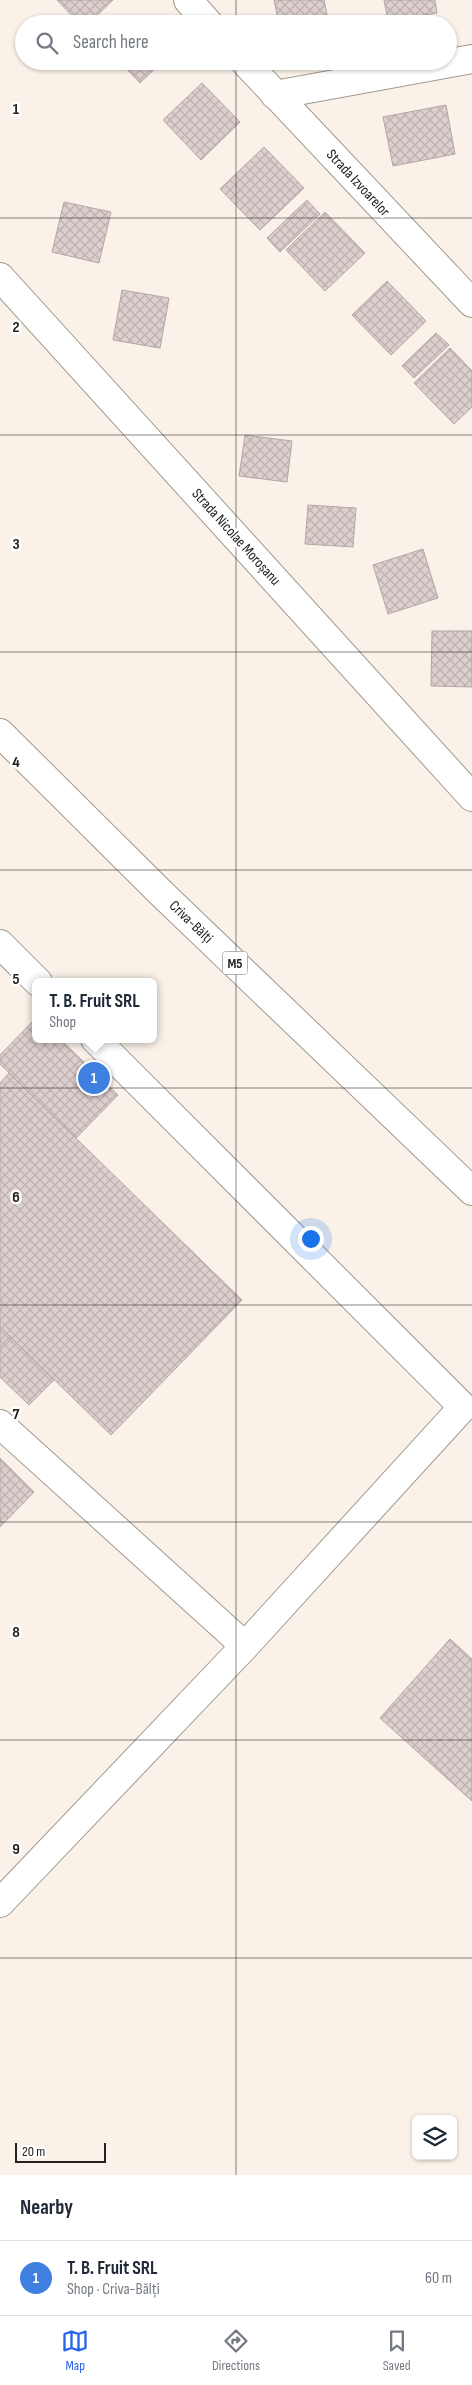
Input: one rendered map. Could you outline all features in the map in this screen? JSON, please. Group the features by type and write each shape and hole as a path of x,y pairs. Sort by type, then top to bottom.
{"main road":[{"path":"188,0 202,15"},
{"path":"457,62 472,59"},
{"name":"Strada Izvoarelor","path":"252,70 472,303"},
{"path":"275,95 412,70"},
{"name":"Strada Nicolae Moroșanu","path":"0,276 472,798"},
{"name":"Criva-Bălți","path":"0,733 168,900 472,1191"},
{"path":"0,944 34,978"},
{"path":"0,1903 245,1646 463,1407 99,1043"},
{"path":"0,1424 245,1646"}],"building":[{"path":"57,0 113,0 97,15 71,15"},
{"path":"274,0 324,0 327,15 277,15"},
{"path":"384,0 435,0 437,13 425,15 387,15"},
{"path":"128,70 154,70 140,83"},
{"path":"202,83 240,122 201,160 163,120"},
{"path":"446,105 455,154 393,166 383,117"},
{"path":"264,147 304,188 260,230 220,189"},
{"path":"307,200 320,214 280,252 267,238"},
{"path":"64,202 111,212 99,263 52,252"},
{"path":"325,212 365,253 325,291 286,250"},
{"path":"387,281 426,321 391,355 352,315"},
{"path":"122,290 169,298 160,348 113,340"},
{"path":"436,333 449,345 414,378 402,366"},
{"path":"450,348 472,371 472,407 454,424 414,383"},
{"path":"245,435 292,441 287,482 239,476"},
{"path":"308,505 356,508 353,547 305,544"},
{"path":"423,549 438,598 388,614 373,565"},
{"path":"432,631 472,631 472,687 431,686"},
{"path":"32,1022 32,1043 64,1043 118,1095 76,1138 0,1064 0,1055"},
{"path":"9,1073 242,1300 111,1435 0,1327 0,1083"},
{"path":"0,1327 10,1337 0,1347"},
{"path":"10,1337 54,1380 29,1405 0,1377 0,1347"},
{"path":"0,1458 34,1492 0,1527"},
{"path":"450,1639 472,1659 472,1801 380,1718"}],"place":[{"name":"T. B. Fruit SRL","path":"94,1078"}]}
